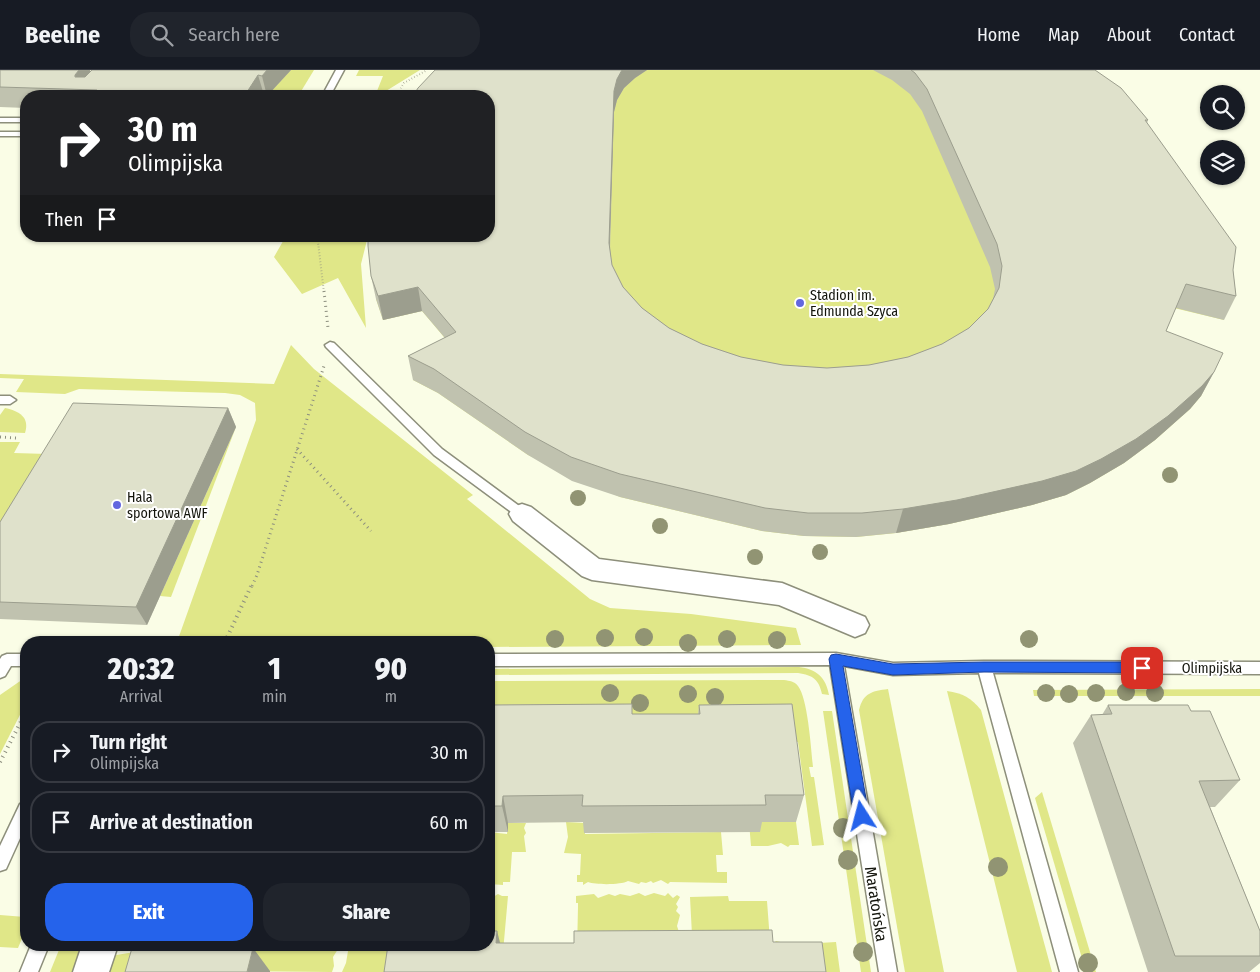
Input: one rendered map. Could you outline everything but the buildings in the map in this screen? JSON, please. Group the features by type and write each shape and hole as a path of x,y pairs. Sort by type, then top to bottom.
{"street":[{"path":"522,514 592,569 782,594 855,625"},
{"path":"91,972 98,951"}],"lane":[{"path":"329,90 340,70"},
{"path":"0,120 20,120"},
{"path":"0,134 20,134"},
{"path":"330,345 438,452 522,514"},
{"name":"Olimpijska","path":"495,660 836,659 893,669 984,667 1260,668"},
{"name":"Maratońska","path":"836,659 888,972"},
{"path":"0,672 7,660 20,660"},
{"path":"984,667 1069,972"},
{"path":"0,863 20,821"},
{"path":"29,972 38,951"}],"path":[{"path":"400,90 404,83 427,70"},
{"path":"228,636 258,574 330,345 318,242"},
{"path":"0,437 16,438"},
{"path":"297,449 370,531"},
{"path":"0,762 20,724"}],"green space":[{"path":"290,70 314,70 302,90 272,90"},
{"path":"359,70 420,70 388,90 377,90 383,76 356,76"},
{"name":"Stadion im. Edmunda Szyca","path":"501,70 1010,70 1224,320 1174,308 1155,354 1210,376 1201,396 1190,409 1155,440 1124,463 1090,483 1066,495 1032,505 949,524 896,533 856,537 804,536 762,531 620,497 528,455 438,393 413,380 460,356 422,311 383,320 376,299 478,242 495,242 495,90 492,90"},
{"path":"283,242 366,242 361,264 366,328 338,278 302,294 274,257"},
{"path":"291,345 314,369 473,495 467,499 590,599 610,608 691,614 796,628 801,645 495,647 495,636 179,636 256,420 255,403 240,395 225,393 79,389 65,394 16,392 24,379 0,378 0,374 274,384"},
{"path":"5,408 19,413 25,419 25,433 0,432 0,415"},
{"path":"236,427 171,597 160,596"},
{"path":"0,442 20,442 14,453 48,454 0,533"},
{"path":"799,667 819,675 828,689 829,695 822,694 819,685 814,679 808,675 798,673 495,675 495,669"},
{"path":"784,680 792,682 798,686 804,702 813,767 809,767 811,777 814,777 824,845 812,846 798,742 495,734 495,681"},
{"path":"20,681 20,715 0,754 0,695"},
{"path":"888,689 944,972 905,972 859,710 866,696"},
{"path":"1260,689 1260,696 1034,696 1033,690"},
{"path":"947,691 966,697 981,710 1052,972 1017,972"},
{"path":"823,711 832,711 871,972 861,972"},
{"path":"1042,792 1096,972 1086,972 1035,798"},
{"path":"566,822 585,823 585,834 721,832 723,855 716,855 717,872 727,872 727,883 670,882 668,884 661,880 653,883 651,881 641,882 639,884 628,881 608,884 588,882 583,885 583,882 577,882 577,875 580,875 581,854 564,853 568,837"},
{"path":"749,822 796,822 799,845 790,845 788,847 781,843 768,846 751,846"},
{"path":"508,823 526,823 524,828 526,833 524,836 526,852 512,852 510,882 503,882 503,885 495,884 495,833 507,834"},
{"path":"639,893 645,896 654,893 665,896 668,893 673,898 677,895 680,897 676,904 678,907 676,911 680,915 677,926 680,935 577,952 578,903 576,903 576,896 594,894 598,898 609,894 630,896"},
{"path":"498,894 508,896 503,952 398,972 342,972 348,951 495,951 495,896"},
{"path":"728,896 729,901 767,901 770,941 774,943 776,941 802,944 836,942 840,972 814,972 693,954 690,897"},
{"path":"0,915 20,917 20,943 18,948 0,947"},
{"path":"59,951 81,951 74,972 50,972"},
{"path":"141,951 203,951 197,972 104,972 110,956"},
{"path":"235,951 337,951 333,957 334,966 332,972 230,971"}],"place":[{"name":"Stadion im. Edmunda Szyca","path":"800,303"},
{"name":"Hala sportowa AWF","path":"117,505"}],"route":[{"path":"862,816 836,659 893,669 984,667 1142,668"}]}
